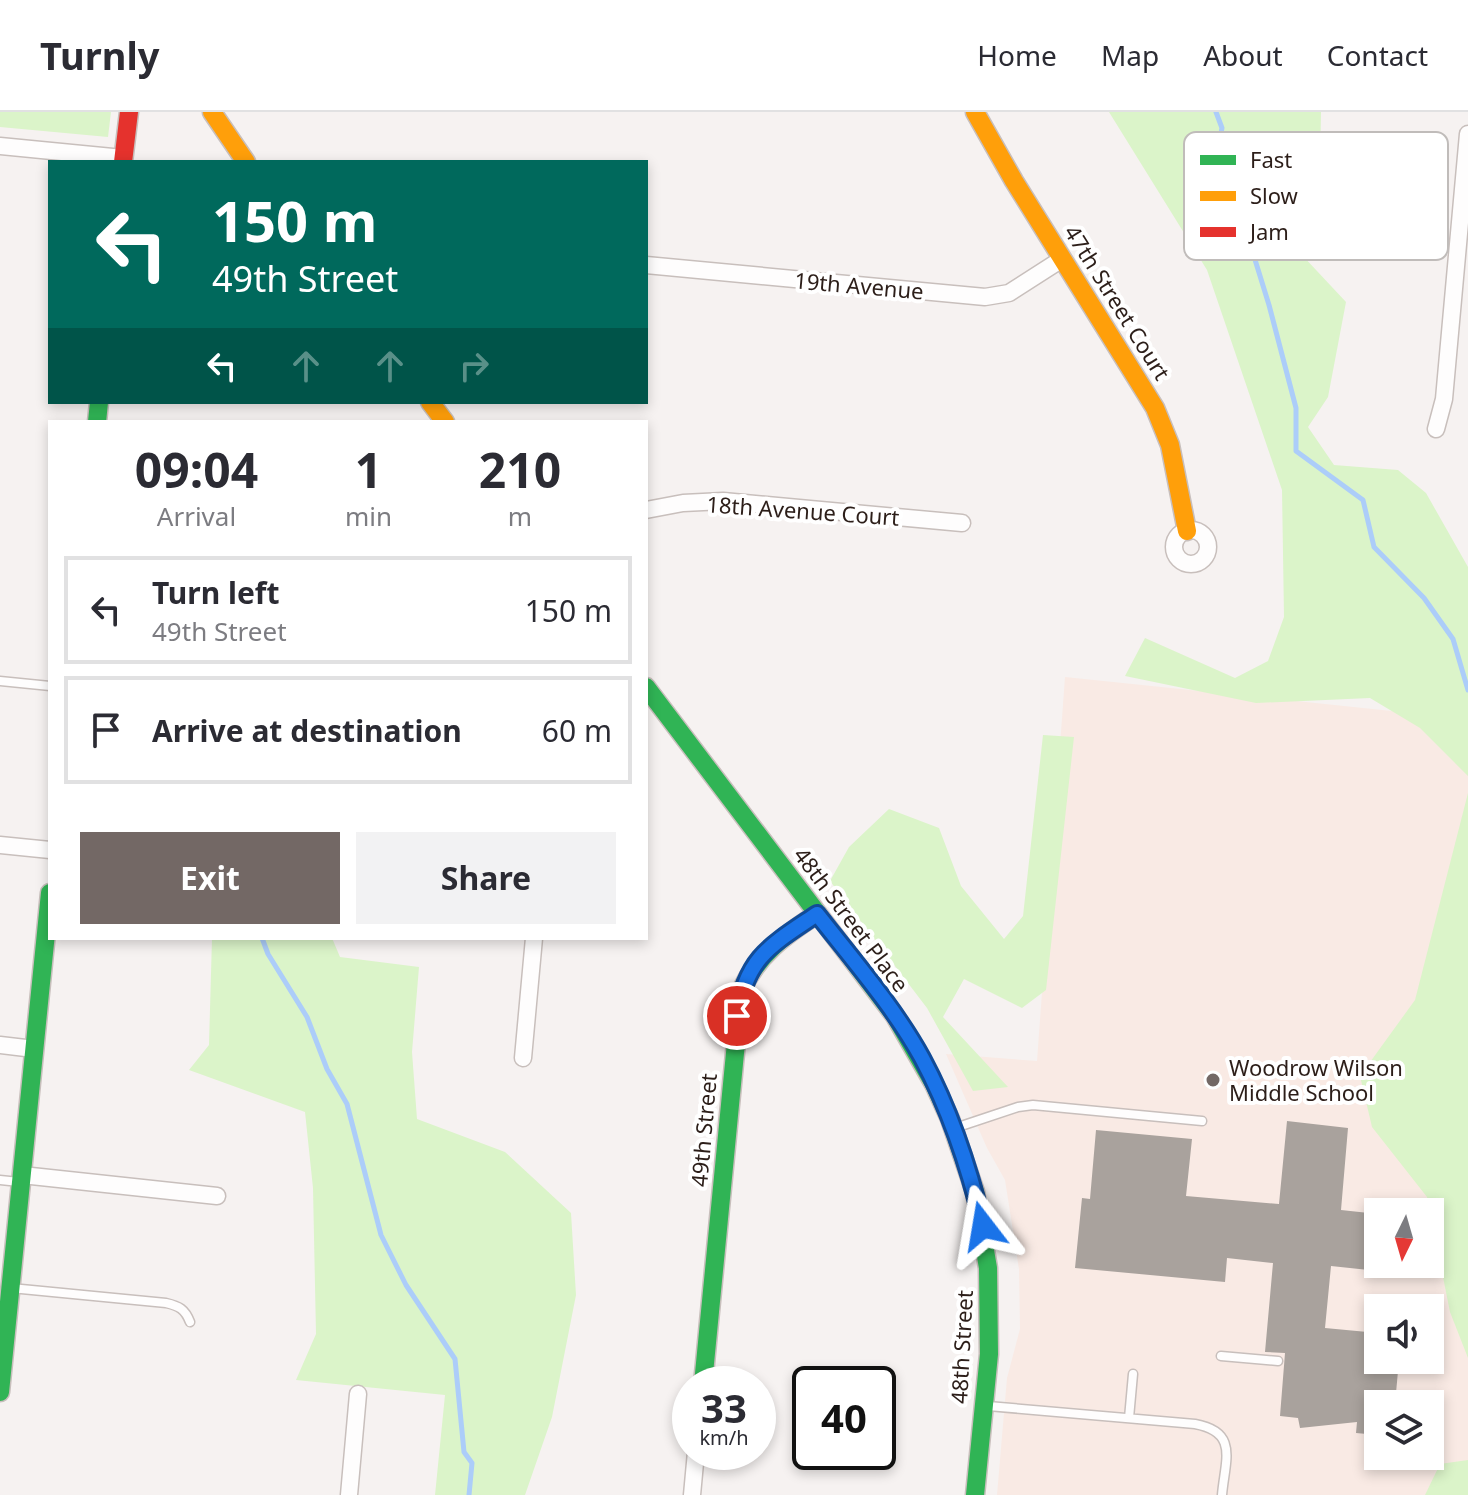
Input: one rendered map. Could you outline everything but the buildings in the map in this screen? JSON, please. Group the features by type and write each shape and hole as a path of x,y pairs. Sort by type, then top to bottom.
{"street":[{"path":"0,146 123,160 129,112"},
{"path":"212,112 245,160"},
{"name":"47th Street Court","path":"975,112 1155,408 1170,445 1187,531"},
{"path":"1436,429 1444,399 1468,134"},
{"name":"19th Avenue","path":"648,265 998,297 1062,259"},
{"name":"18th Avenue Court","path":"648,510 683,503 723,501 962,523"},
{"name":"48th Street Place","path":"648,690 913,1043 955,1128 978,1202"},
{"path":"0,845 48,850"},
{"path":"0,1392 48,912"},
{"name":"49th Street","path":"705,1366 741,991 746,976 764,953 817,914"},
{"path":"523,1058 534,940"},
{"path":"0,1045 34,1049"},
{"path":"22,1178 217,1196"},
{"name":"48th Street","path":"975,1495 990,1306 978,1202"},
{"path":"349,1495 358,1394"},
{"path":"692,1495 694,1470"}],"lane":[{"path":"0,681 48,686"},
{"path":"955,1128 1033,1105 1202,1121"},
{"path":"0,1180 22,1178"},
{"path":"11,1288 166,1303 186,1312 190,1322"},
{"path":"1221,1356 1278,1361"},
{"path":"1129,1418 1133,1374"},
{"path":"983,1405 1195,1424 1215,1429 1222,1434 1226,1451 1222,1495"}],"shaded area":[{"name":"Woodrow Wilson Middle School","path":"1065,677 1468,719 1468,1495 997,1495 1007,1378 1020,1329 1019,1269 1005,1180 987,1148 946,1054 1037,1061"}],"green space":[{"path":"0,112 111,112 108,137 0,127"},
{"path":"1109,112 1321,112 1321,132 1184,132 1184,233"},
{"path":"1201,260 1307,260 1346,302 1328,397 1308,427 1334,465 1398,470 1426,493 1468,567 1468,776 1420,728 1370,698 1256,703 1125,676 1145,638 1235,678 1268,661 1284,617 1282,490 1207,270"},
{"path":"1043,735 1074,737 1046,990 1022,1008 964,979 943,1017 1008,1087 973,1091 927,1008 830,881 849,847 889,809 939,828 961,886 1004,939 1023,916"},
{"path":"1468,793 1468,1358 1450,1312 1443,1278 1444,1198 1427,1198 1372,1127 1360,1076 1415,1000"},
{"path":"212,940 333,940 340,957 419,967 412,1052 417,1119 505,1152 571,1213 576,1295 552,1417 525,1495 435,1495 445,1395 296,1380 316,1334 313,1188 305,1112 189,1070 209,1045"},
{"path":"1468,1460 1468,1495 1425,1495 1437,1470 1444,1470 1444,1463"}],"waterway":[{"path":"1216,112 1221,132"},
{"path":"1255,260 1296,408 1296,451 1363,500 1374,547 1424,598 1453,639 1468,690"},
{"path":"263,940 268,954 307,1017 327,1069 347,1104 381,1235 406,1285 455,1359 464,1452 472,1463 469,1495"}],"traffic: fast":[{"path":"97,420 99,404"},
{"path":"648,690 895,1016 950,1119 975,1192 988,1268 989,1354 975,1495"},
{"path":"0,1392 48,913"},
{"path":"705,1366 741,991 764,956 817,914"}],"traffic: slow":[{"path":"212,112 245,160"},
{"path":"975,112 1014,181 1155,408 1170,445 1187,531"},
{"path":"432,404 444,420"}],"traffic: jam":[{"path":"123,160 129,112"}],"place":[{"name":"Woodrow Wilson Middle School","path":"1213,1080"}],"route":[{"path":"737,1016 746,976 754,965 764,953 817,914 895,1016 921,1056 951,1115 983,1226"}]}
